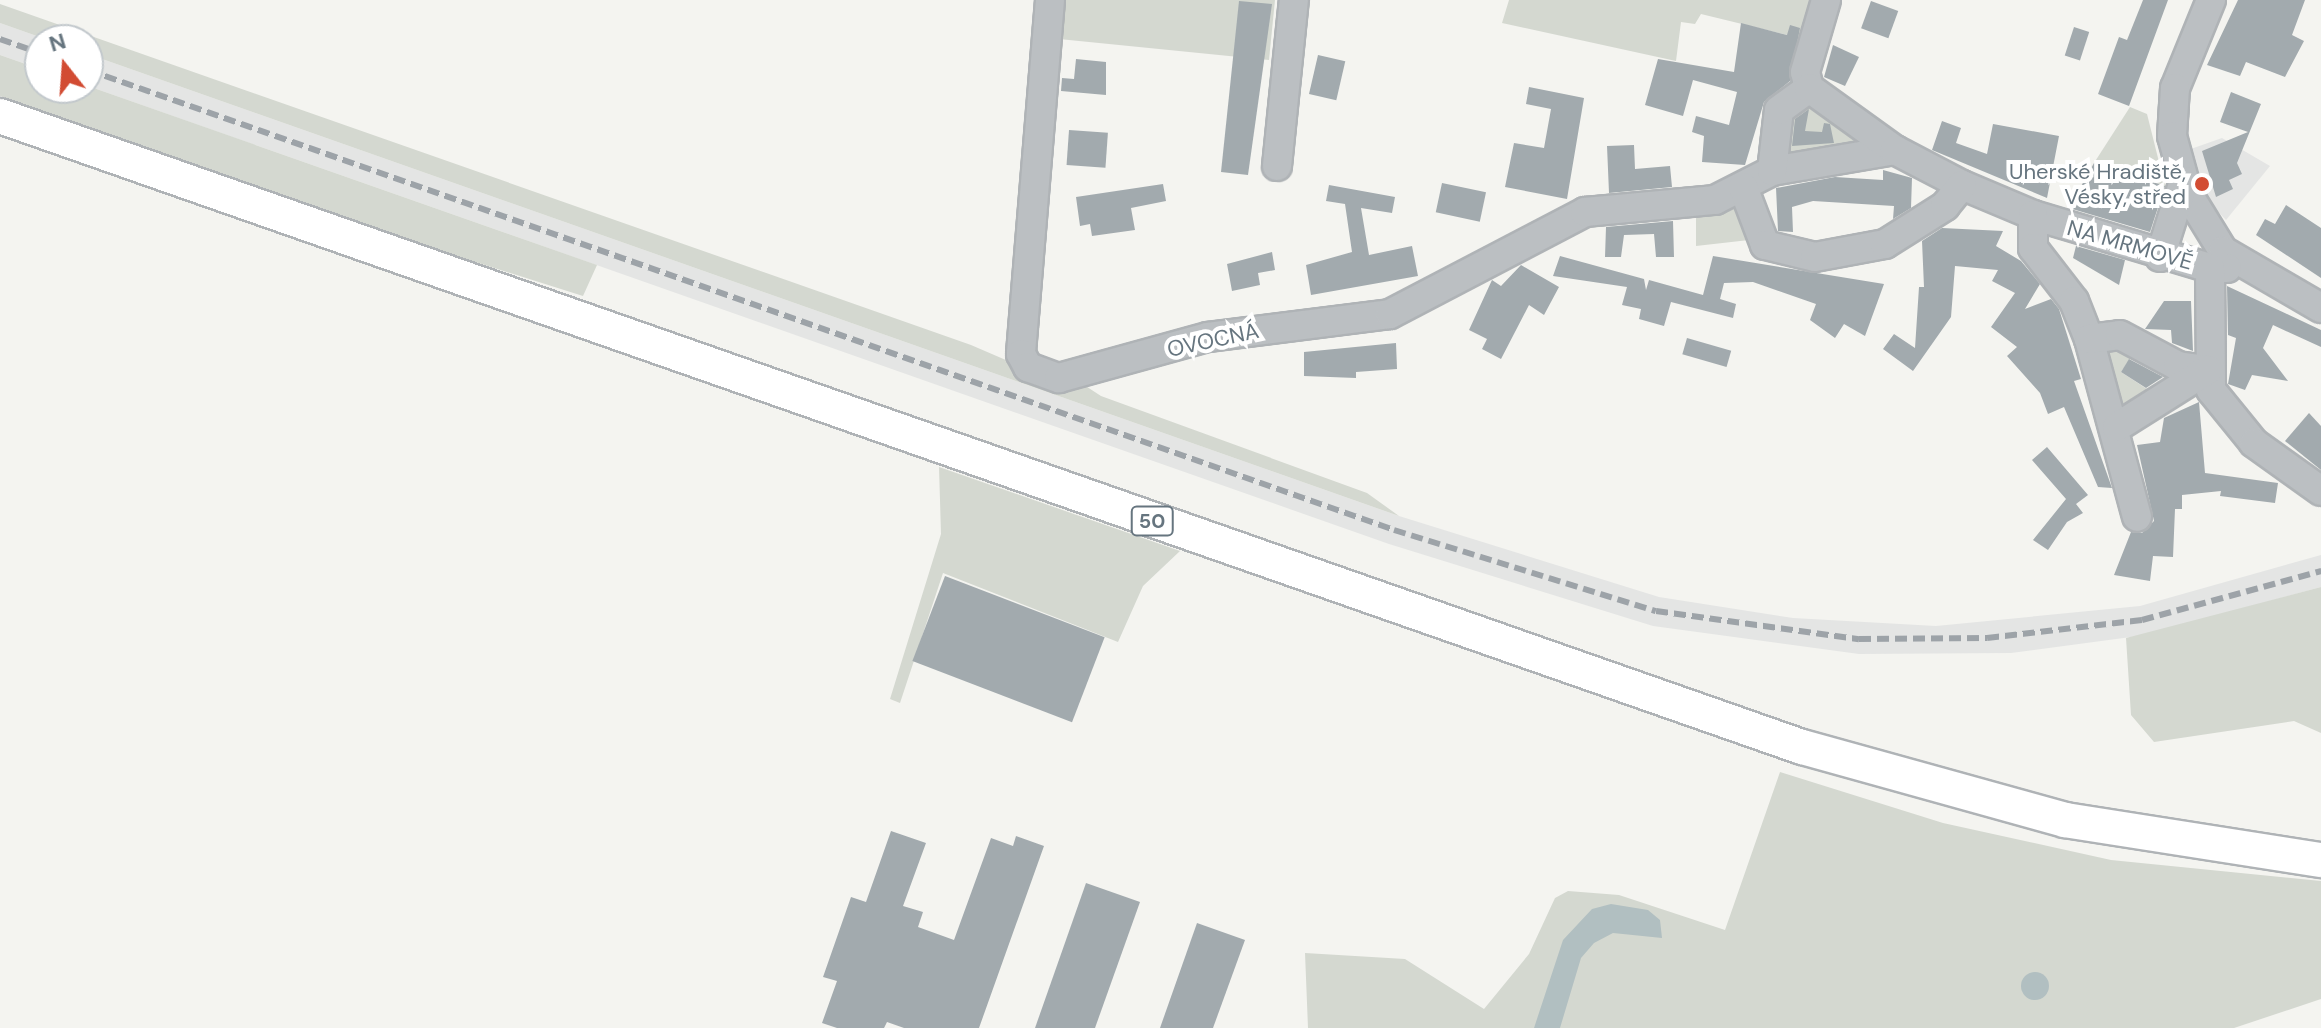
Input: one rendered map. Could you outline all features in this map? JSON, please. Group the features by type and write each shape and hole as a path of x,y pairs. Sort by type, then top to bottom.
{"main road":[{"name":"50","path":"0,116 1802,747 2065,820 2321,860"}],"street":[{"name":"OVOCNÁ","path":"1050,0 1021,354 1028,367 1043,374 1076,377 1208,337 1390,314 1585,212 1704,202 1743,187"},
{"path":"1277,166 1294,0"},
{"path":"1772,171 1779,110 1809,88 1805,72 1826,0"},
{"path":"2211,0 2175,88 2172,136 2184,181 2204,227 2223,251 2321,308"},
{"name":"NA MRMOVĚ","path":"1809,88 1895,150 1962,185 2033,215 2160,257 2210,268 2251,269"},
{"path":"1895,150 1772,171 1743,187 1765,245 1815,257 1885,244 1945,206 1962,185"},
{"path":"2160,257 2184,181"},
{"path":"2033,215 2033,248 2074,301 2089,339 2117,427 2137,517"},
{"path":"2210,268 2207,370 2215,398 2232,421 2321,491"},
{"path":"2089,339 2120,335 2178,366 2207,370"},
{"path":"2117,427 2207,370"}],"shaded area":[{"path":"1061,0 1275,0 1269,60 1059,39"},
{"path":"1509,0 1814,0 1804,39 1701,14 1695,24 1681,22 1676,61 1502,23"},
{"path":"0,4 57,24 24,24 24,32 0,23"},
{"path":"0,23 24,32 24,63 0,55"},
{"path":"104,41 971,345 1069,387 1081,383 1101,396 1367,493 1399,516 104,60"},
{"path":"0,55 24,63 24,104 104,104 104,92 597,265 583,296 415,243 0,96"},
{"path":"104,60 1399,516 1659,597 1793,618 1936,626 2140,606 2321,555 2321,587 2146,635 2011,653 1859,654 1653,626 1389,544 104,92"},
{"path":"1809,99 1872,143 1788,159 1786,110"},
{"path":"2130,107 2147,114 2165,186 2094,163"},
{"path":"2222,138 2270,166 2226,220 2207,200 2188,150"},
{"path":"1741,203 1749,240 1696,246 1696,217"},
{"path":"2111,342 2122,342 2177,376 2159,389 2170,373 2135,351 2121,372 2156,395 2124,413 2101,359"},
{"path":"939,467 1180,551 1143,586 1118,642 943,573 900,703 890,699 941,534"},
{"path":"2321,587 2321,733 2294,721 2154,742 2131,715 2126,638"},
{"path":"1780,772 1943,823 2111,860 2321,881 2321,999 2234,1028 1308,1028 1305,953 1405,959 1484,1009 1529,954 1555,898 1568,891 1619,895 1725,930"},
{"path":"1611,904 1648,910 1660,920 1662,938 1613,933 1594,943 1581,958 1560,1028 1534,1028 1563,940 1592,909"},
{"path":"2035,972 2045,976 2049,986 2045,996 2035,1000 2025,996 2021,986 2025,976"}],"building":[{"path":"2143,0 2168,0 2129,106 2098,94 2119,37 2127,40"},
{"path":"2238,0 2305,0 2292,35 2304,41 2285,77 2246,62 2240,76 2207,65"},
{"path":"1239,1 1272,4 1248,175 1221,172"},
{"path":"1871,1 1898,11 1888,38 1861,28"},
{"path":"1741,23 1787,35 1790,25 1800,28 1790,81 1764,102 1745,165 1702,162 1704,136 1692,132 1696,116 1729,125 1737,92 1693,80 1683,116 1645,105 1658,59 1734,72"},
{"path":"2074,27 2089,32 2080,60 2065,56"},
{"path":"1833,45 1859,57 1845,86 1824,77"},
{"path":"1318,55 1345,61 1336,100 1309,94"},
{"path":"1076,59 1106,62 1106,95 1061,91 1062,78 1074,79"},
{"path":"1529,87 1584,98 1567,199 1505,187 1514,143 1544,148 1551,109 1526,104"},
{"path":"2231,92 2261,104 2237,163 2242,174 2229,180 2233,189 2216,197 2202,151 2248,132 2220,122"},
{"path":"1809,109 1805,131 1822,132 1824,123 1830,124 1834,143 1792,146 1795,119"},
{"path":"1942,121 1961,128 1956,143 1987,154 1993,124 2059,136 2047,198 1932,150"},
{"path":"1069,130 1108,133 1105,168 1067,165"},
{"path":"1634,145 1635,169 1670,166 1672,187 1609,193 1607,146"},
{"path":"2094,163 2165,186 2150,232 2069,208"},
{"path":"1883,170 1912,178 1911,208 1893,219 1894,206 1813,201 1792,207 1793,232 1778,231 1776,188 1835,177 1883,180"},
{"path":"1442,183 1486,192 1480,222 1436,212"},
{"path":"1163,184 1166,201 1131,208 1135,230 1092,236 1090,224 1080,226 1076,197"},
{"path":"1329,185 1395,197 1392,213 1361,208 1369,255 1412,246 1418,276 1311,295 1306,265 1352,252 1345,204 1326,201"},
{"path":"2286,205 2321,228 2321,278 2256,235 2265,219 2275,224"},
{"path":"1673,221 1674,257 1656,257 1654,234 1624,235 1621,257 1605,257 1606,227"},
{"path":"1942,228 2003,231 1996,246 2021,261 2040,284 2025,309 2051,299 2059,309 2081,379 2074,381 2112,488 2098,487 2064,407 2048,414 2040,393 2007,356 2017,347 1991,327 2015,293 1992,281 1998,270 1955,266 1951,317 1913,371 1883,349 1894,334 1915,348 1919,287 1924,287 1922,241"},
{"path":"2076,246 2125,260 2119,285 2073,258"},
{"path":"1272,252 1275,270 1258,273 1260,285 1232,291 1227,264"},
{"path":"1560,256 1644,279 1646,290 1649,280 1703,295 1713,256 1884,284 1865,336 1844,324 1835,338 1810,320 1816,304 1753,282 1724,283 1720,299 1736,304 1733,318 1671,302 1664,326 1639,319 1641,309 1622,305 1627,287 1553,276"},
{"path":"1521,265 1559,287 1544,315 1529,305 1501,359 1482,349 1487,339 1469,330 1492,280 1501,286"},
{"path":"2227,286 2321,330 2321,347 2273,325 2263,348 2288,381 2252,375 2245,390 2228,384 2236,338 2228,335"},
{"path":"2164,301 2191,301 2193,351 2172,343 2171,330 2145,329"},
{"path":"1687,338 1731,351 1727,367 1682,354"},
{"path":"1396,343 1397,369 1356,372 1356,378 1304,376 1304,352"},
{"path":"2129,359 2163,377 2146,388 2121,372"},
{"path":"2199,402 2205,473 2278,483 2275,503 2220,496 2221,491 2182,495 2182,509 2175,509 2173,557 2153,556 2150,581 2114,575 2131,532 2142,533 2154,521 2137,445 2160,442 2164,418"},
{"path":"2309,413 2321,426 2321,470 2285,441"},
{"path":"2047,447 2088,495 2076,504 2083,513 2067,522 2048,550 2033,540 2066,499 2032,460"},
{"path":"945,576 1105,637 1072,722 912,661"},
{"path":"891,831 926,843 903,906 923,912 918,927 954,940 991,838 1013,846 1016,836 1044,846 979,1028 904,1028 887,1022 884,1028 837,1028 822,1023 837,981 823,977 851,897 866,902"},
{"path":"1086,883 1140,902 1095,1028 1035,1028"},
{"path":"1197,923 1245,940 1213,1028 1160,1028"}],"railway":[{"path":"0,39 24,47"},
{"path":"104,76 1394,530 1656,611 1859,639 1987,638 2142,620 2321,571"}],"place":[{"name":"Uherské Hradiště, Vésky, střed","path":"2202,184"}]}
